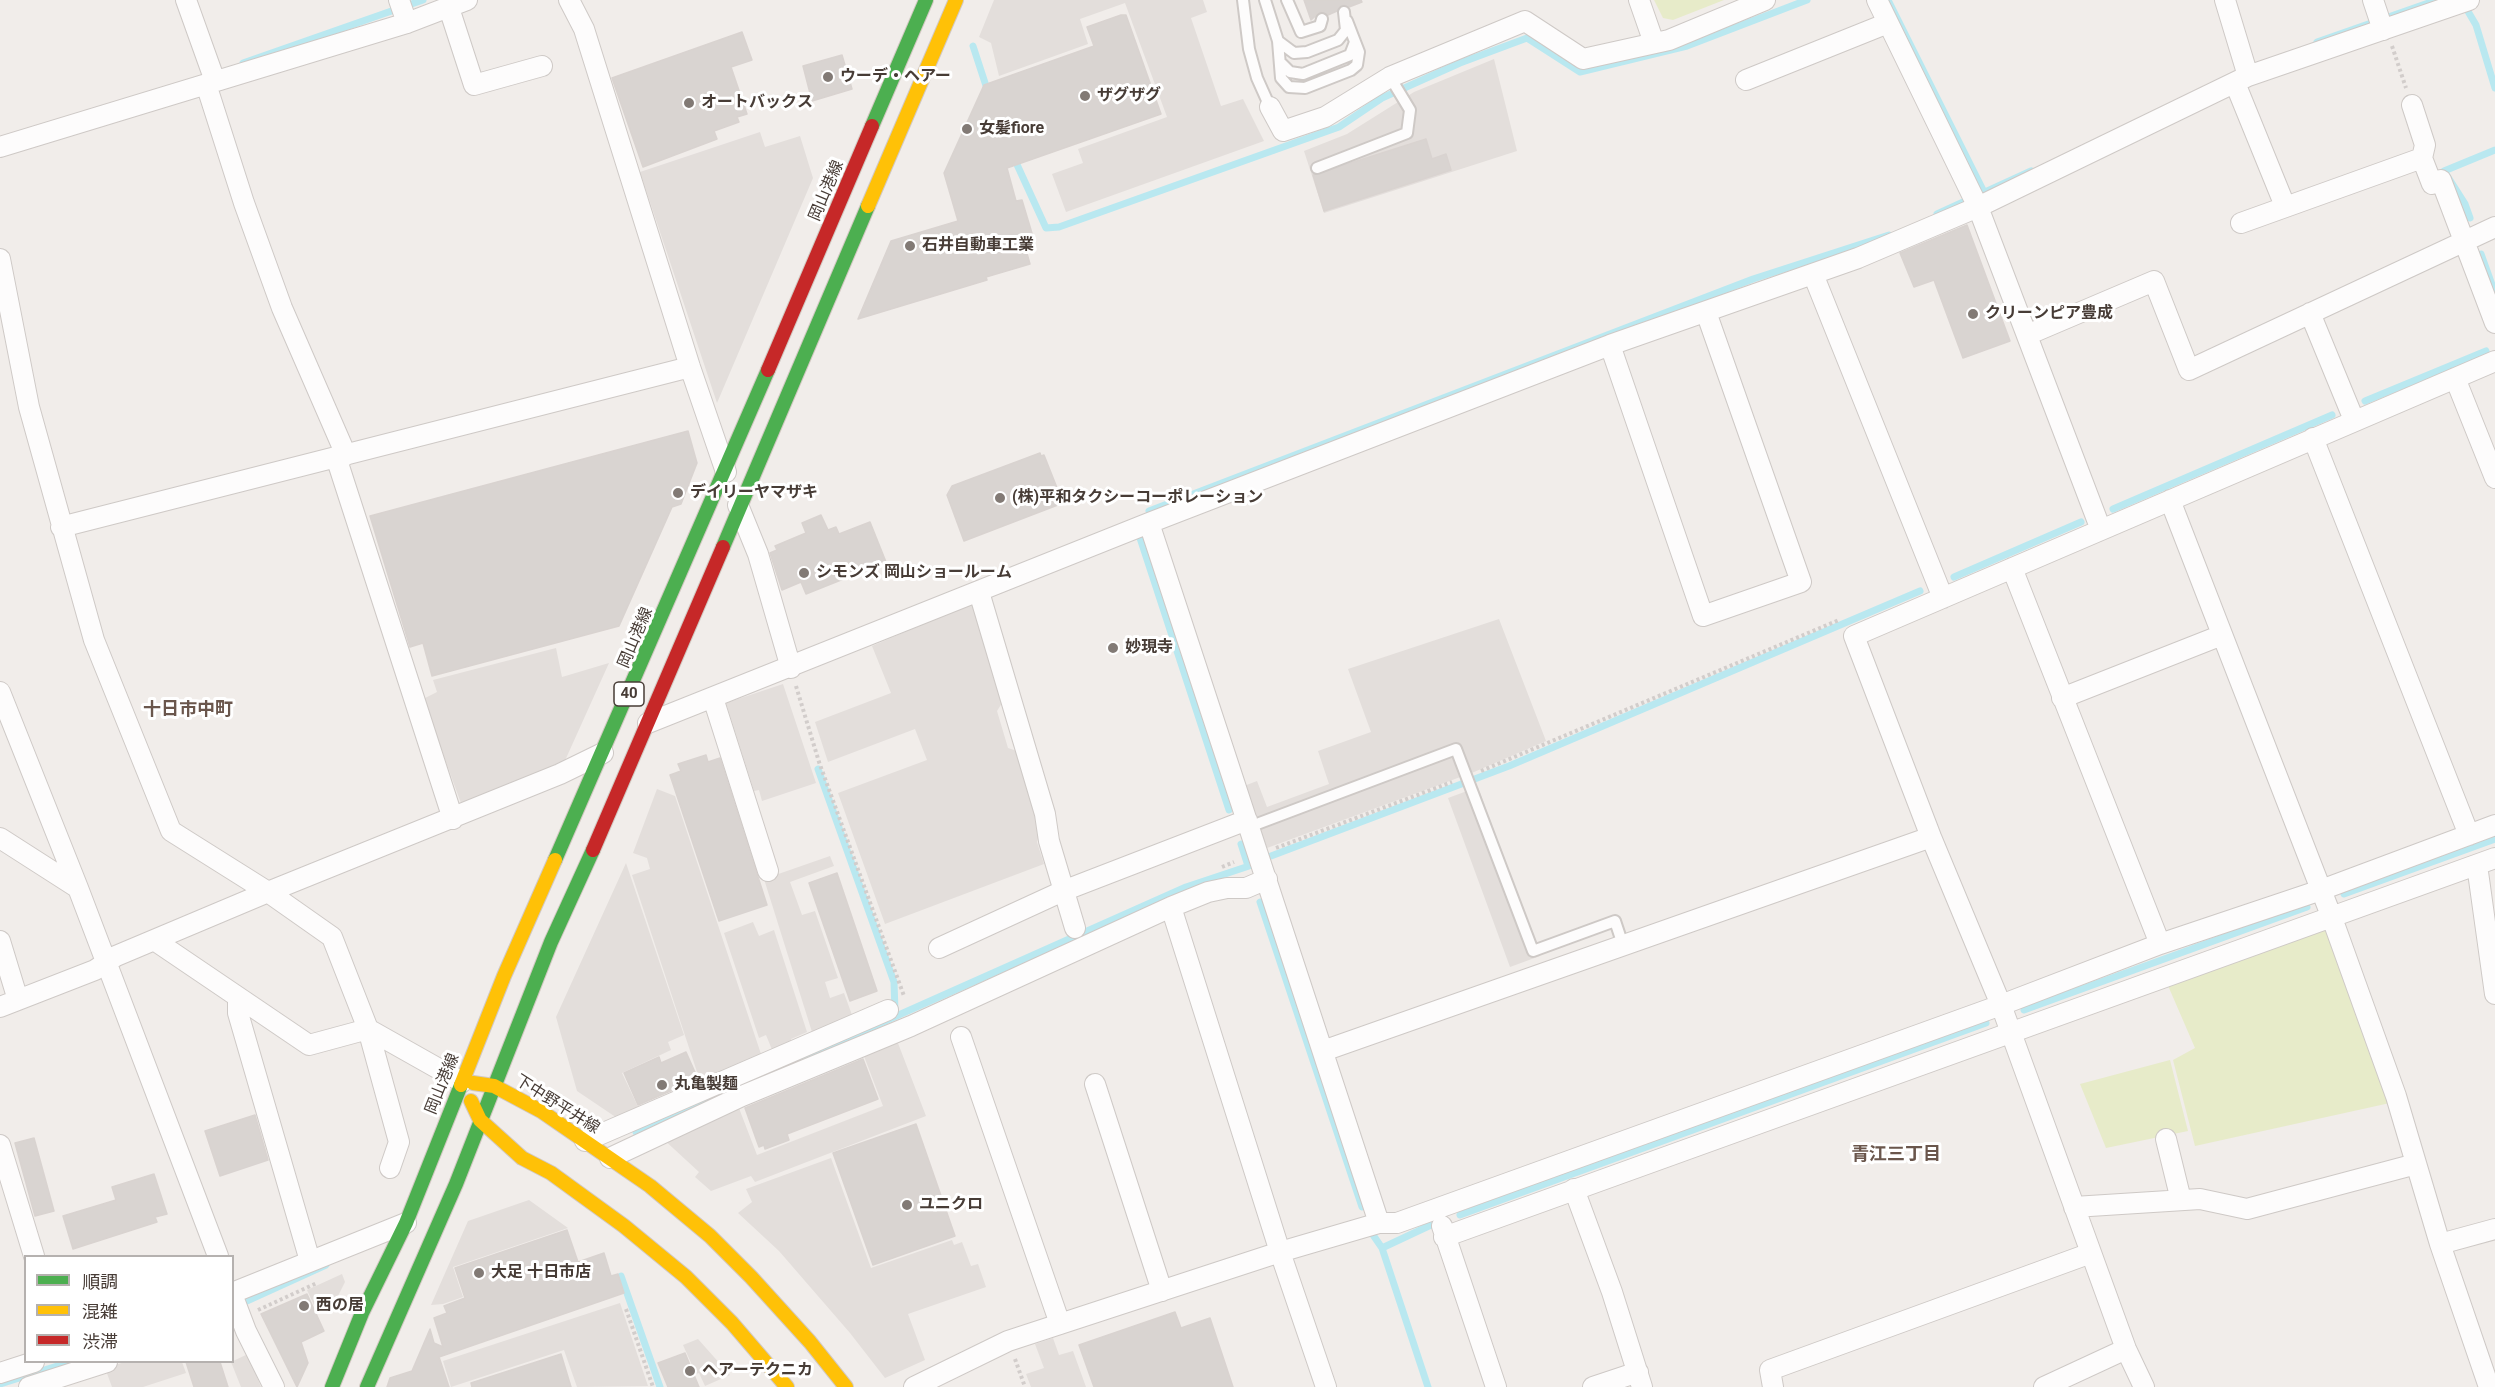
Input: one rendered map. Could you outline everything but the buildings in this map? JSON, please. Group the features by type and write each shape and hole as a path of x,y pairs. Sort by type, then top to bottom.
{"main road":[{"name":"岡山港線","path":"332,1387 362,1313 406,1223 504,976 603,753 926,0"},
{"name":"40","path":"367,1387 456,1184 551,942 579,884 740,511 957,0"},
{"name":"下中野平井線","path":"462,1082 494,1086 549,1116 650,1186 726,1252 810,1341 846,1387"},
{"path":"462,1082 480,1120 522,1158 550,1173 624,1226 686,1277 732,1323 787,1387"}],"street":[{"path":"186,0 212,78 244,203 282,308 341,456 453,819"},
{"path":"0,147 212,78 403,12 449,8 467,0"},
{"path":"569,0 584,29 690,367 740,511 758,554 791,668"},
{"path":"1639,0 1654,43"},
{"path":"1270,107 1283,131 1325,117 1392,80 1526,21 1583,59 1669,40 1765,0"},
{"path":"1877,0 1975,200 2101,530"},
{"path":"2225,0 2244,74 2285,206"},
{"path":"648,723 791,668 1149,523 1610,345 1858,258 1975,200 2244,74 2380,20 2469,0"},
{"path":"449,8 474,85 542,66"},
{"path":"1746,80 1888,23"},
{"path":"2412,105 2425,145 2422,158 2432,184 2441,180 2495,323"},
{"path":"2241,222 2422,158"},
{"path":"2027,335 2154,281 2190,370 2495,227"},
{"path":"0,259 29,407 94,640 171,831 268,892 332,938 368,1029 399,1142 390,1168"},
{"path":"1813,274 1942,598"},
{"path":"1610,345 1703,616 1801,582 1706,312"},
{"path":"2310,313 2354,420"},
{"path":"2144,1387 2126,1349 2001,1005 1931,837 1854,636 2495,361"},
{"path":"61,527 690,367"},
{"path":"2455,378 2495,478"},
{"path":"2313,438 2469,835"},
{"path":"2170,500 2332,918 2396,1096 2440,1244 2489,1387"},
{"path":"1149,523 1379,1222"},
{"path":"2012,568 2160,944"},
{"path":"979,592 1045,814 1049,842 1075,928"},
{"path":"2062,698 2222,635"},
{"path":"0,692 78,888 217,1255"},
{"path":"713,698 768,871"},
{"path":"0,941 9,1004 95,970 106,962 153,940 453,819 603,753"},
{"path":"939,948 1063,891 1248,823"},
{"path":"914,1387 1008,1341 1379,1222 1397,1223 2001,1005 2160,944 2321,890 2495,825"},
{"path":"1323,1051 1931,837"},
{"path":"0,838 78,888"},
{"path":"1444,1237 2486,861 2495,994"},
{"path":"610,1158 742,1096 911,1026 1171,907 1208,892 1227,888 1246,888 1267,879"},
{"path":"1171,907 1326,1387"},
{"path":"153,940 309,1045 368,1029 462,1082"},
{"path":"238,997 238,1013 310,1261"},
{"path":"585,1141 896,1008"},
{"path":"961,1037 1060,1324"},
{"path":"1095,1084 1162,1291"},
{"path":"2166,1139 2181,1200"},
{"path":"0,1145 33,1255"},
{"path":"2074,1207 2200,1199 2247,1209 2416,1164"},
{"path":"1574,1189 1640,1379 1593,1387"},
{"path":"1439,1208 1444,1237 1496,1387"},
{"path":"274,1387 235,1306 310,1261 406,1223"},
{"path":"2440,1244 2495,1229"},
{"path":"1773,1387 1770,1370 2091,1252"},
{"path":"2044,1387 2126,1349"},
{"path":"0,1373 31,1363"},
{"path":"29,1387 104,1363"}],"lane":[{"path":"1243,0 1249,49 1257,78 1270,107"},
{"path":"1265,0 1278,41 1282,64 1280,74 1284,83 1293,89 1305,88 1354,68 1360,57 1346,16 1346,30 1338,40 1307,52 1294,53 1278,41"},
{"path":"1287,0 1301,32 1320,26 1322,19"},
{"path":"1317,168 1407,133 1410,110 1392,80"},
{"path":"1248,823 1456,749 1533,951 1614,921 1623,945"}],"path":[{"path":"2380,20 2412,105"},
{"path":"1259,855 1468,780 1844,618"},
{"path":"791,668 819,762 904,997 896,1008"},
{"path":"235,1306 322,1281"},
{"path":"626,1309 653,1387"},
{"path":"1008,1341 1025,1387"}],"green space":[{"path":"1654,0 1724,0 1673,20 1663,18"},
{"path":"2318,928 2330,933 2390,1103 2195,1146 2173,1060 2195,1048 2166,981"},
{"path":"2170,1060 2188,1131 2106,1148 2080,1084"}],"shaded area":[{"path":"994,0 1203,0 1207,12 1191,18 1221,106 1243,99 1264,141 1066,212 1052,174 1083,163 1078,149 1167,117 1125,3 1080,19 1088,44 999,76 991,43 979,37"},
{"path":"1494,59 1517,151 1324,213 1304,151 1347,134 1414,92"},
{"path":"760,132 765,147 800,136 813,178 717,403 640,172"},
{"path":"973,603 1002,703 997,711 1008,748 1017,751 1040,832 1037,842 1044,864 885,924 838,793 927,760 915,729 828,762 815,722 891,693 872,646"},
{"path":"1499,619 1546,741 1474,772 1267,848 1244,786 1257,781 1267,807 1329,784 1318,751 1371,732 1348,669"},
{"path":"556,648 562,677 609,663 563,765 462,806 423,699 437,692 433,680"},
{"path":"783,684 816,783 762,801 759,790 754,791 726,703"},
{"path":"1478,787 1540,956 1510,967 1448,798"},
{"path":"657,789 675,796 762,1057 701,1084 632,875 650,869 647,858 633,853"},
{"path":"830,856 834,866 790,882 802,915 815,911 838,978 825,982 830,998 844,993 852,1015 812,1032 764,879"},
{"path":"626,863 684,1035 668,1042 671,1050 622,1073 640,1111 620,1120 577,1091 556,1017"},
{"path":"753,922 759,936 774,930 807,1032 791,1039 792,1043 773,1052 766,1035 759,1038 724,933"},
{"path":"896,1038 926,1116 755,1182 751,1176 711,1191 695,1177 699,1172 661,1137 737,1103 757,1155 883,1106 862,1051"},
{"path":"831,1158 871,1268 952,1240 954,1245 962,1242 971,1266 978,1264 986,1287 908,1314 925,1360 885,1378 850,1333 779,1251 738,1213 752,1202 746,1189"},
{"path":"529,1200 568,1228 453,1267 463,1297 443,1304 431,1305 468,1221"},
{"path":"342,1274 345,1282 332,1308 318,1314 307,1290"},
{"path":"620,1303 648,1386 577,1387 564,1350 451,1387 443,1361"},
{"path":"1053,1338 1059,1355 1073,1351 1086,1387 1031,1387 1026,1374 1044,1368 1035,1344"},
{"path":"698,1339 730,1375 705,1386 699,1373 696,1374 683,1345"},
{"path":"248,1354 261,1387 241,1387 231,1363"},
{"path":"122,1363 182,1363 186,1373 143,1387 112,1387 105,1368"}],"waterway":[{"path":"243,63 423,0"},
{"path":"1014,158 1046,228 1059,227 1339,127 1382,98 1460,63 1527,38 1580,72 1687,46 1807,0"},
{"path":"1888,0 1984,192"},
{"path":"2317,42 2437,0"},
{"path":"2466,8 2476,25 2495,88"},
{"path":"973,46 988,92"},
{"path":"2470,218 2465,204 2444,171 2495,150"},
{"path":"1937,214 2031,171"},
{"path":"1149,511 1753,279 1889,235"},
{"path":"2481,254 2495,293"},
{"path":"2365,401 2486,351"},
{"path":"2113,509 2332,415"},
{"path":"1954,577 2081,522"},
{"path":"1139,535 1229,810"},
{"path":"1271,856 1509,766 1920,591"},
{"path":"818,769 894,982 895,1011"},
{"path":"2344,894 2495,839"},
{"path":"1241,844 1248,866"},
{"path":"636,1132 1186,887 1249,866"},
{"path":"1260,902 1362,1207"},
{"path":"2024,1010 2307,907"},
{"path":"1460,1215 1986,1023"},
{"path":"1371,1232 1382,1248 1431,1225"},
{"path":"1382,1248 1428,1387"},
{"path":"238,1305 326,1265"},
{"path":"621,1276 660,1387"},
{"path":"0,1384 67,1363"}],"traffic: fast":[{"path":"872,126 926,0"},
{"path":"723,547 868,206"},
{"path":"555,860 768,370"},
{"path":"367,1387 456,1184 551,942 593,850"},
{"path":"332,1387 362,1313 406,1223 461,1085"}],"traffic: slow":[{"path":"868,206 956,0"},
{"path":"461,1085 504,976 555,860"},
{"path":"473,1083 494,1086 541,1111 650,1186 710,1236 751,1277 810,1342 846,1387"},
{"path":"471,1101 480,1120 522,1158 551,1173 624,1226 686,1277 732,1323 787,1387"}],"traffic: jam":[{"path":"768,370 872,126"},
{"path":"593,850 723,547"}],"place":[{"name":"ウーデ・ヘアー","path":"828,77"},
{"name":"ザグザグ","path":"1085,96"},
{"name":"オートバックス","path":"689,103"},
{"name":"女髪fiore","path":"967,129"},
{"name":"石井自動車工業","path":"910,246"},
{"name":"クリーンピア豊成","path":"1973,314"},
{"name":"デイリーヤマザキ","path":"678,493"},
{"name":"(株)平和タクシーコーポレーション","path":"1000,498"},
{"name":"シモンズ 岡山ショールーム","path":"804,573"},
{"name":"妙現寺","path":"1113,648"},
{"name":"丸亀製麺","path":"662,1085"},
{"name":"ユニクロ","path":"907,1205"},
{"name":"大足 十日市店","path":"479,1273"},
{"name":"西の居","path":"304,1306"},
{"name":"ヘアーテクニカ","path":"690,1371"}],"district":[{"name":"十日市中町","path":"188,710"},
{"name":"青江三丁目","path":"1896,1155"}]}
